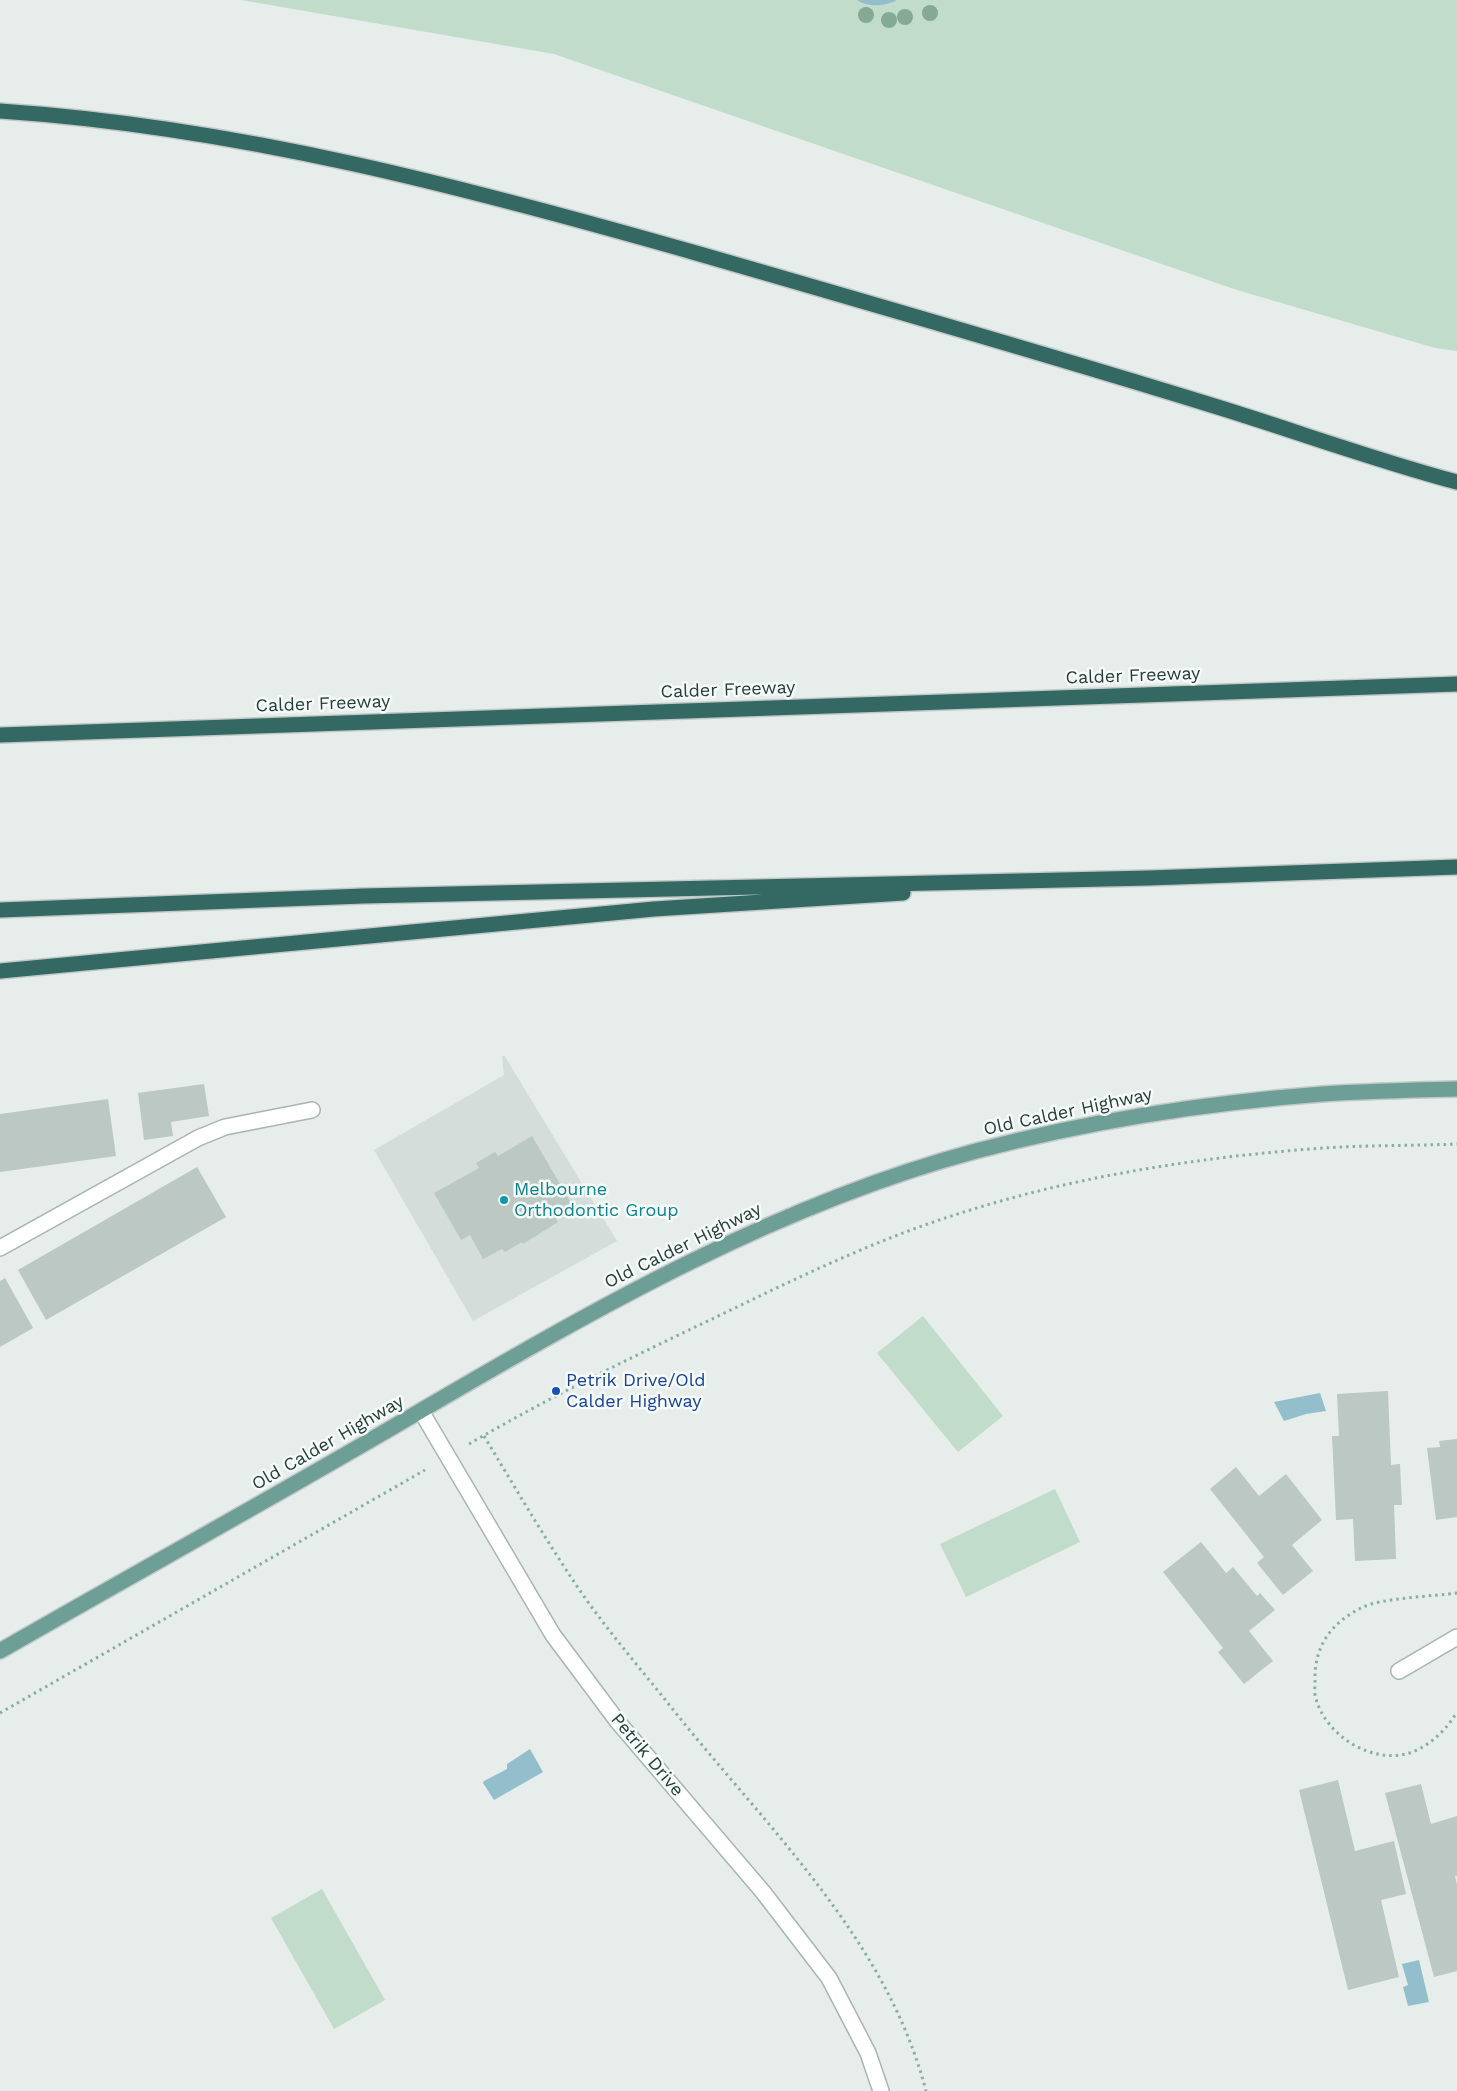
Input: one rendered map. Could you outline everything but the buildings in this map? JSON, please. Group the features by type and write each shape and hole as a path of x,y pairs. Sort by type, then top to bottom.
{"highway":[{"path":"0,111 136,124 213,135 302,151 482,193 1032,349 1457,482"},
{"name":"Calder Freeway","path":"0,735 1457,684"},
{"path":"0,910 363,896 1149,878 1457,867"},
{"path":"0,971 654,909 1149,878"}],"main road":[{"name":"Old Calder Highway","path":"0,1651 641,1285 699,1257 828,1201 964,1154 1047,1133 1190,1108 1324,1094 1457,1089"}],"street":[{"path":"0,1248 211,1132 312,1110"},
{"name":"Petrik Drive","path":"421,1411 553,1635 618,1722 763,1892 829,1978 868,2053 881,2091"},
{"path":"1399,1671 1457,1637"}],"path":[{"path":"0,1713 484,1436 662,1343 794,1279 874,1243 965,1211 1114,1176 1203,1161 1311,1148 1457,1144"},
{"path":"484,1436 584,1595 668,1703 796,1859 853,1933 890,1996 917,2057 926,2091"}],"shaded area":[{"path":"504,1055 617,1241 473,1321 374,1150 504,1075 502,1057"}],"green space":[{"path":"241,0 1457,0 1457,351 1435,348 1237,290 554,54"},
{"path":"923,1316 1003,1416 958,1452 877,1353"},
{"path":"1055,1489 1080,1542 966,1597 940,1544"},
{"path":"322,1889 385,2000 334,2029 271,1918"}],"water":[{"path":"857,0 897,0 888,4 877,5 861,3"},
{"path":"1320,1393 1326,1411 1306,1414 1284,1421 1274,1402"},
{"path":"530,1749 543,1772 494,1800 483,1783 484,1781 507,1769 507,1764"},
{"path":"1419,1960 1429,2002 1408,2006 1403,1987 1408,1985 1402,1964"}],"place":[{"name":"Melbourne Orthodontic Group","path":"504,1200"},
{"name":"Petrik Drive/Old Calder Highway","path":"556,1391"}]}
